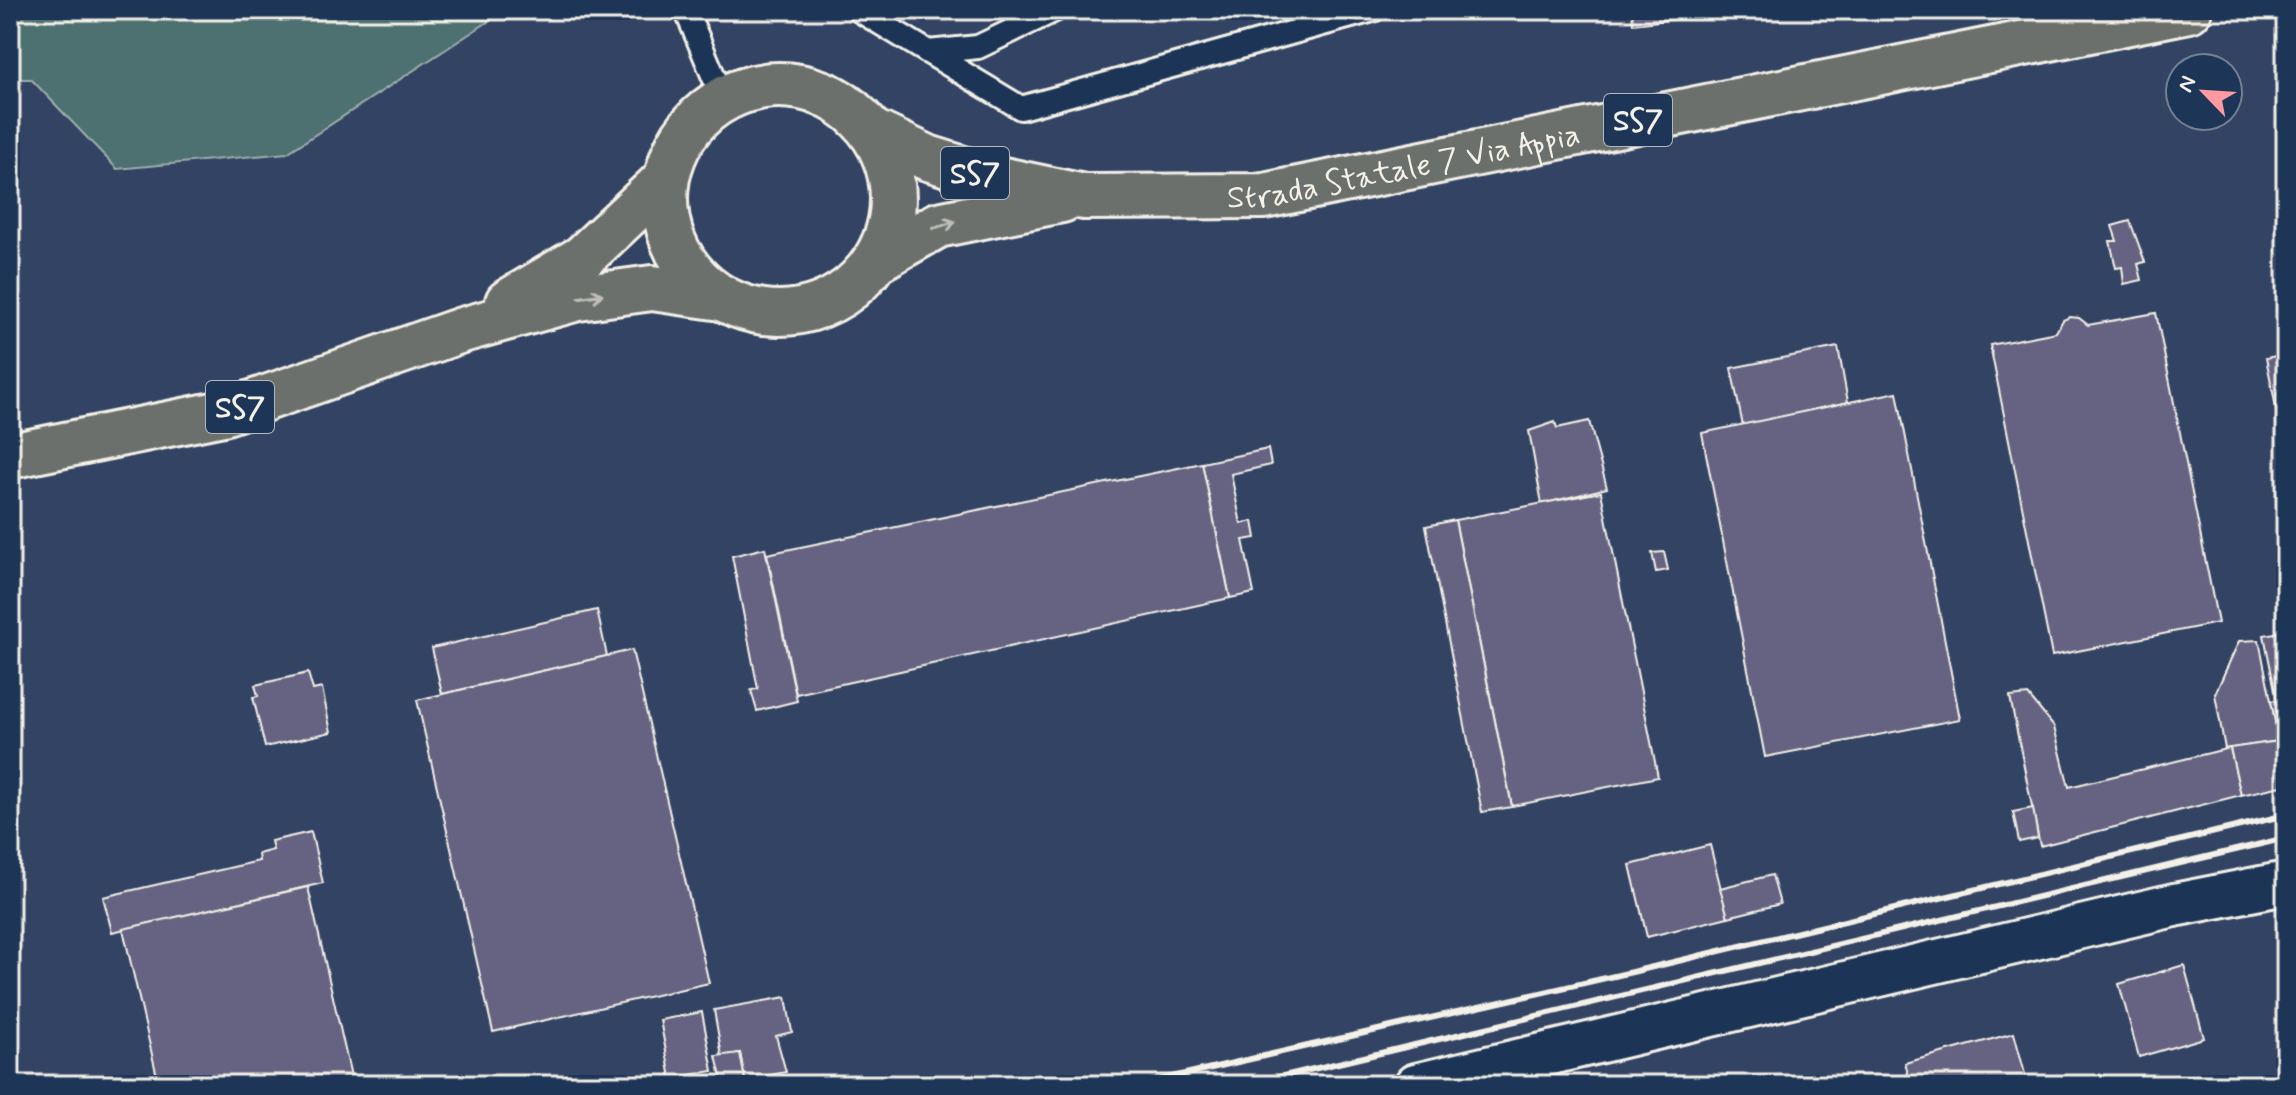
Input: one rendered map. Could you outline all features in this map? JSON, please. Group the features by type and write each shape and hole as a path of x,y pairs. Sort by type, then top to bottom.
{"main road":[{"name":"Strada Statale 7 Via Appia","path":"875,261 938,225 1084,197 1264,196 2189,10"},
{"path":"788,84 810,89 849,108 873,132 888,162 894,196 890,230 875,261 852,287 822,305 789,313 754,311 722,298 694,277 675,248 665,215 665,180 677,148 696,120 723,99 756,87 788,84"},
{"name":"Strada Statale 7 Via Appia","path":"873,132 928,158 989,177 1084,197"},
{"name":"SS7","path":"462,330 582,258 665,180"},
{"name":"SS7","path":"10,456 223,413 462,330 578,298 652,288 722,298"}],"street":[{"path":"1416,1085 2174,905 2286,883"}],"lane":[{"path":"686,10 723,99"},
{"path":"859,10 1021,108 1373,10"},
{"path":"928,52 978,47 1055,10"}],"green space":[{"path":"10,10 506,10 287,153 117,169 31,79 10,79"}],"building":[{"path":"1632,10 1693,10 1694,17 1633,24"},
{"path":"2130,221 2145,262 2138,264 2142,280 2124,284 2122,267 2116,268 2110,241 2117,241 2112,226"},
{"path":"2156,313 2218,623 2052,656 1990,345 2056,332 2063,320 2070,317 2079,318 2088,325"},
{"path":"1838,347 1848,402 1743,426 1731,368"},
{"path":"2286,354 2286,456 2266,358"},
{"path":"1897,392 1960,719 1765,757 1702,433"},
{"path":"1589,421 1607,488 1542,504 1529,431 1555,422 1557,428"},
{"path":"1268,449 1271,465 1231,474 1241,524 1253,521 1256,538 1243,540 1254,593 1230,598 1202,463"},
{"path":"1202,463 1230,598 796,694 767,554"},
{"path":"1601,492 1658,777 1512,806 1455,520"},
{"path":"1455,520 1512,807 1482,812 1426,526"},
{"path":"765,548 797,701 757,711 751,690 758,689 732,556"},
{"path":"1664,552 1668,570 1656,572 1652,553"},
{"path":"597,610 607,656 442,694 432,648"},
{"path":"2286,631 2286,698 2277,700 2264,635"},
{"path":"2259,640 2279,741 2225,749 2215,694 2239,641"},
{"path":"632,650 709,983 493,1032 417,700"},
{"path":"308,673 313,690 322,688 331,732 265,747 253,697 258,696 255,685"},
{"path":"2028,695 2054,727 2069,787 2230,748 2241,795 2040,846 2010,697"},
{"path":"2286,698 2286,776 2271,701"},
{"path":"2279,741 2286,785 2241,795 2230,748"},
{"path":"2033,808 2038,838 2019,842 2013,812"},
{"path":"311,832 323,883 112,932 103,897 259,861 258,854 273,850 271,841"},
{"path":"1710,845 1728,917 1647,937 1630,865"},
{"path":"1772,875 1780,904 1728,917 1720,888"},
{"path":"308,887 353,1085 159,1085 123,929"},
{"path":"2184,965 2204,1038 2139,1057 2119,984"},
{"path":"786,997 792,1032 776,1036 786,1072 745,1080 740,1053 722,1056 714,1010"},
{"path":"702,1012 713,1071 671,1078 660,1020"},
{"path":"2014,1033 2028,1085 1911,1085 1905,1063"},
{"path":"740,1053 745,1080 722,1081 716,1056"}],"railway":[{"path":"1137,1085 1632,972 2286,815"},
{"path":"1246,1085 2286,838"}]}
